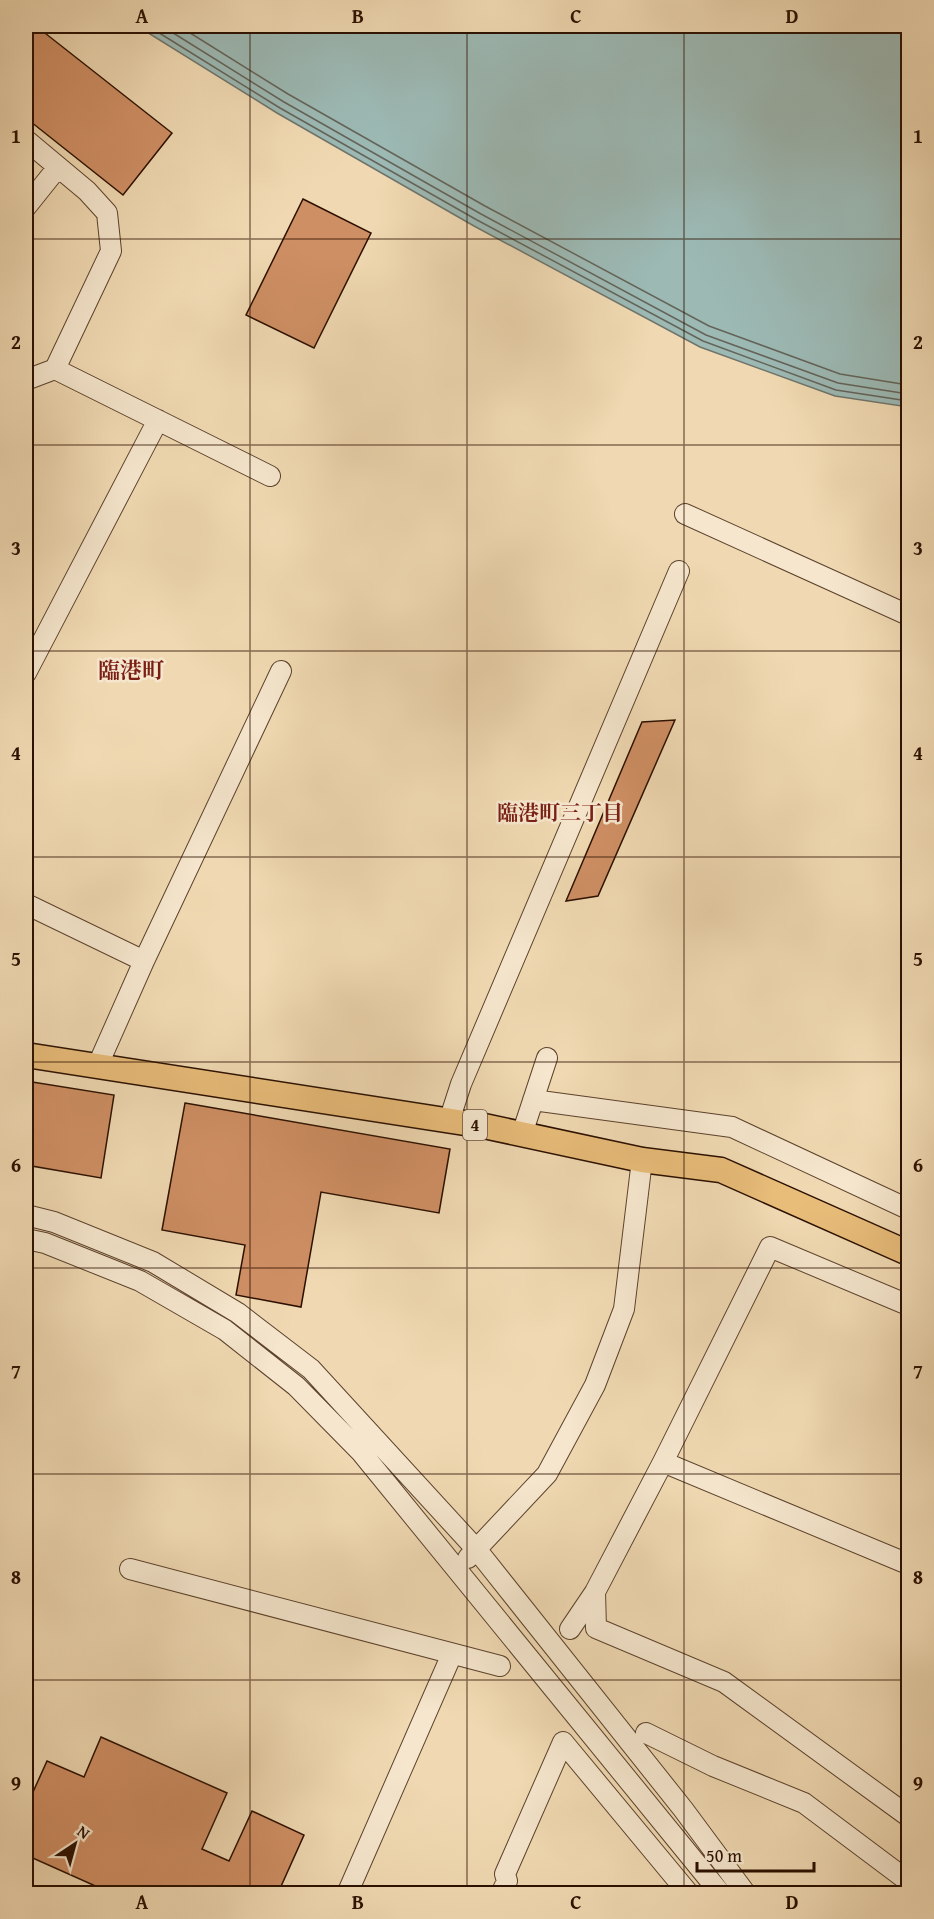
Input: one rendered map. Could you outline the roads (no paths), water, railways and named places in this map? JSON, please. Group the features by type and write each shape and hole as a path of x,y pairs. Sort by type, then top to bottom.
{"main road":[{"name":"4","path":"26,1055 449,1121 642,1160 721,1170 909,1253"}],"street":[{"path":"26,140 87,191 108,213 111,251 55,369 26,380"},
{"path":"26,207 58,167"},
{"path":"55,369 270,476"},
{"path":"26,673 158,420"},
{"path":"685,514 909,615"},
{"path":"449,1121 461,1084 679,572"},
{"path":"97,1067 144,961 281,671"},
{"path":"26,904 144,961"},
{"path":"522,1134 547,1058"},
{"path":"533,1100 732,1127 909,1209"},
{"path":"456,1568 477,1550 547,1474 596,1385 624,1309 642,1160"},
{"path":"26,1215 54,1222 153,1262 238,1313 311,1370 477,1550 683,1809 746,1893"},
{"path":"26,1239 45,1243 140,1281 225,1330 296,1386 361,1452 721,1893"},
{"path":"570,1629 595,1592 663,1462 770,1247 909,1305"},
{"path":"663,1462 909,1564"},
{"path":"130,1569 500,1666"},
{"path":"595,1592 596,1628 724,1682 909,1816"},
{"path":"347,1893 452,1654"},
{"path":"646,1733 713,1766 804,1803 909,1881"},
{"path":"501,1893 507,1881 505,1874 563,1742 689,1893"}],"water":[{"path":"137,26 908,26 908,407 835,396 700,347 474,226 277,113"}],"district":[{"name":"臨港町","path":"131,670"},
{"name":"臨港町三丁目","path":"560,813"}]}
